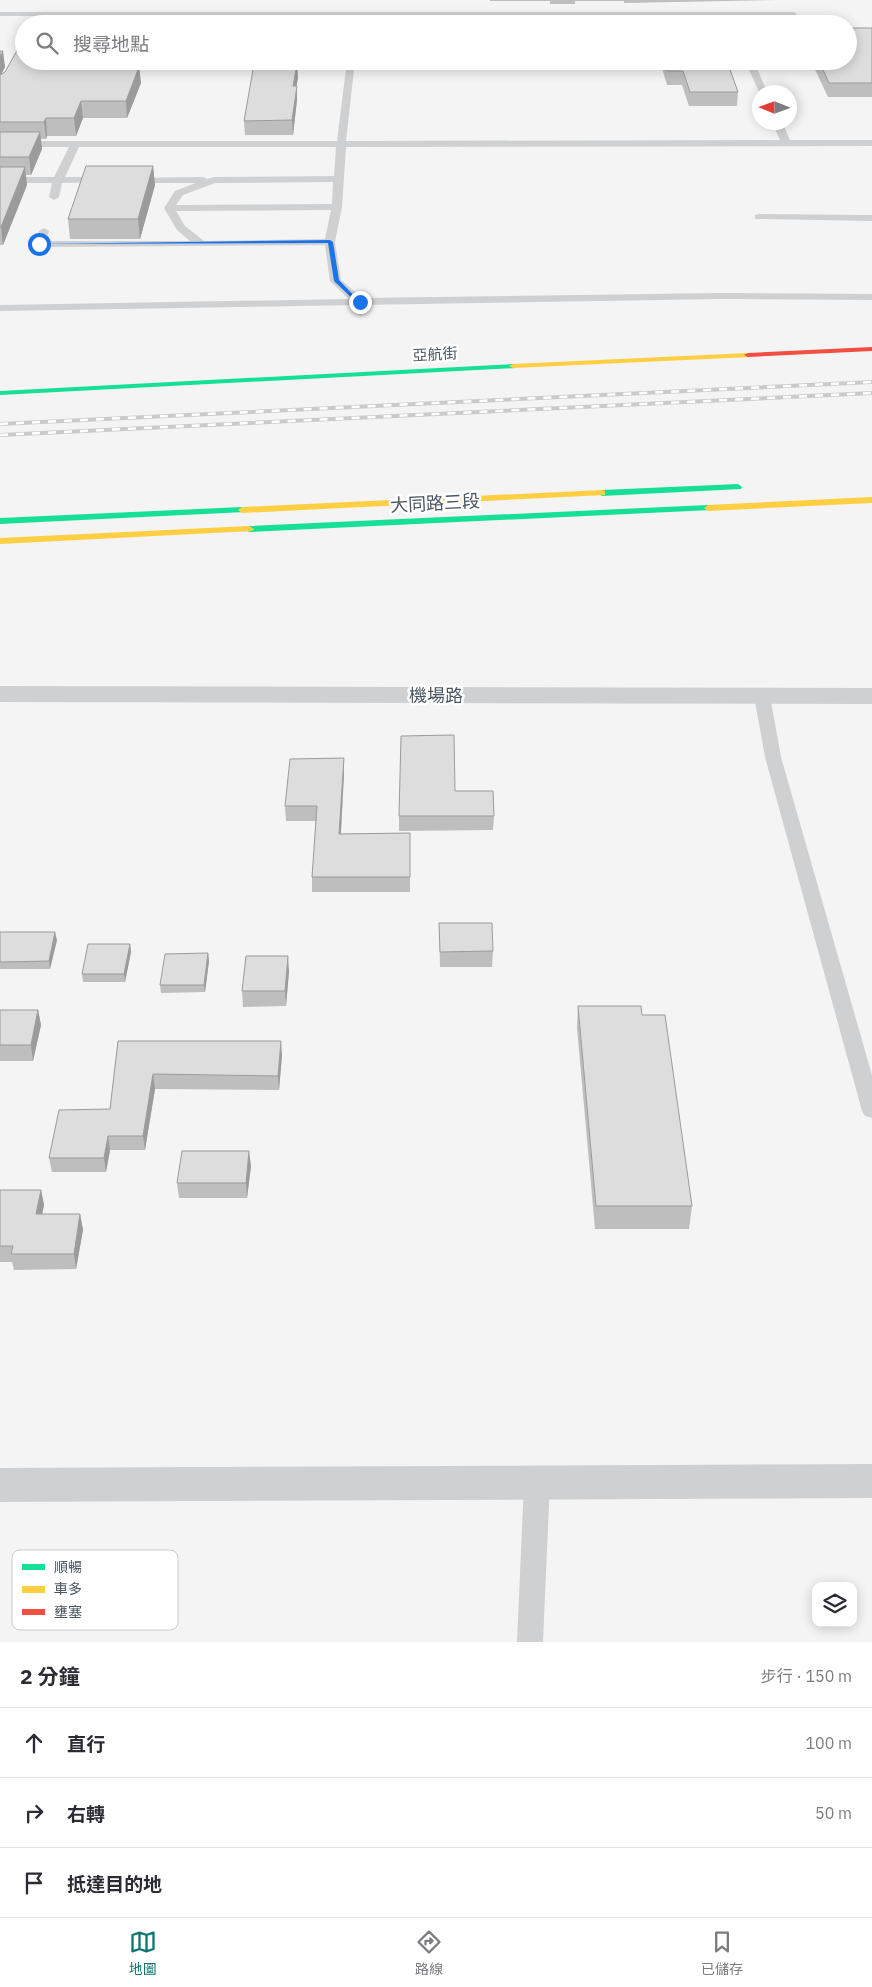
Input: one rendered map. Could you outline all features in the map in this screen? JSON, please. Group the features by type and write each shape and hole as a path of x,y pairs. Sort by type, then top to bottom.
{"main road":[{"name":"亞航街","path":"0,393 426,370 872,349"},
{"name":"大同路三段","path":"0,521 753,486"},
{"name":"大同路三段","path":"0,541 872,500"}],"street":[{"name":"機場路","path":"0,678 872,678"},
{"name":"機場路","path":"0,694 872,696"},
{"path":"0,1485 872,1481"}],"lane":[{"path":"360,15 362,10"},
{"path":"0,14 362,10 793,14"},
{"path":"350,70 341,144 337,207 330,242 336,281 360,302"},
{"path":"753,70 760,85"},
{"path":"780,130 786,143"},
{"path":"0,144 872,144"},
{"path":"54,197 58,180 75,144"},
{"path":"0,180 339,179"},
{"path":"169,208 178,193 214,180"},
{"path":"169,208 337,207"},
{"path":"169,208 181,228 202,244"},
{"path":"759,217 872,218"},
{"path":"44,230 39,244 330,242"},
{"path":"0,308 720,296 872,296"},
{"path":"762,696 773,757 872,1111"},
{"path":"530,1642 538,1482"}],"building":[{"path":"857,28 872,28 872,83 829,83 823,70 857,70"},
{"path":"15,54 15,70 138,70 126,101 81,101 74,118 46,118 44,122 0,122 0,75 5,72"},
{"path":"253,70 296,70 293,86 297,86 292,120 244,121"},
{"path":"730,70 738,92 690,92 683,71 668,71"},
{"path":"0,132 40,132 29,157 0,157"},
{"path":"86,166 153,166 138,219 68,219"},
{"path":"0,167 25,167 1,227 0,227"},
{"path":"454,735 455,791 493,791 494,816 399,816 401,736"},
{"path":"344,758 339,834 410,833 410,877 312,877 317,806 285,806 290,759"},
{"path":"439,923 492,923 493,951 440,952"},
{"path":"0,932 55,932 49,961 0,962"},
{"path":"88,944 130,944 124,974 82,974"},
{"path":"208,953 204,985 160,985 165,954"},
{"path":"246,956 288,956 285,991 242,991"},
{"path":"578,1006 641,1006 642,1015 665,1015 692,1206 596,1206"},
{"path":"0,1010 38,1010 31,1045 0,1045"},
{"path":"118,1041 281,1041 278,1076 153,1074 143,1136 108,1136 104,1158 49,1158 59,1110 110,1109"},
{"path":"182,1151 249,1151 246,1183 177,1183"},
{"path":"0,1190 41,1190 36,1214 80,1214 74,1254 11,1254 13,1246 0,1246"}],"railway":[{"path":"0,424 872,382"},
{"path":"0,435 872,393"}],"traffic: fast":[{"path":"0,393 513,366"},
{"path":"602,493 738,487"},
{"path":"249,529 708,508"},
{"path":"0,521 242,510"}],"traffic: slow":[{"path":"513,366 748,355"},
{"path":"242,510 602,493"},
{"path":"708,508 872,500"},
{"path":"0,541 249,529"}],"traffic: jam":[{"path":"748,355 872,349"}],"route":[{"path":"39,244 330,242 334,254 336,281 360,302"}]}
